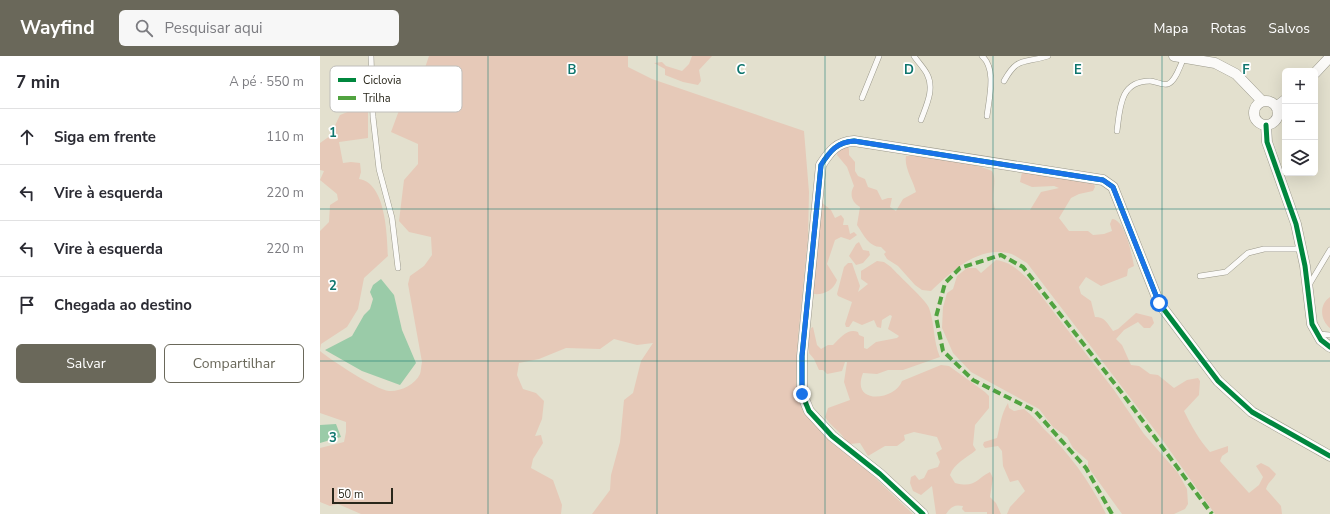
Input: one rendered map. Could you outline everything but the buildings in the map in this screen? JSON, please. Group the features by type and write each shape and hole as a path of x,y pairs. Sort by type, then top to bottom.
{"street":[{"path":"1179,57 1215,63 1236,74 1262,101"},
{"path":"1318,70 1330,57"},
{"path":"1262,101 1270,101 1276,107 1276,118 1274,121 1266,124 1256,121 1254,114 1256,106 1262,101"},
{"path":"1276,107 1282,102"},
{"path":"1266,124 1267,142 1296,224 1308,287 1312,324 1321,340 1330,347"},
{"path":"923,514 880,474 832,436 809,411 802,394 802,356 821,165 833,148 843,142 854,141 1103,180 1113,187 1159,303 1218,380 1252,412 1330,456"}],"lane":[{"path":"371,56 371,66"},
{"path":"862,98 879,56"},
{"path":"914,56 927,73 930,83 929,98 921,120"},
{"path":"982,56 990,71 987,116"},
{"path":"1004,81 1014,63 1021,58 1048,56"},
{"path":"1117,131 1122,99 1130,86 1139,81 1169,84 1174,80 1179,57"},
{"path":"373,112 379,169 392,218 398,268"},
{"path":"1200,276 1226,272 1248,252 1264,249 1301,249"},
{"path":"1308,287 1330,250"},
{"path":"1317,334 1330,335"}],"shaded area":[{"path":"429,56 628,56 628,67 652,79 804,131 809,192 808,238 798,338 796,385 805,414 832,443 868,471 913,514 592,514 610,490 611,475 620,442 624,400 633,393 641,361 653,343 637,345 614,339 600,349 566,348 539,359 519,363 517,375 523,389 536,393 544,401 542,419 535,436 541,435 543,443 533,459 531,468 553,480 562,505 561,514 361,514 338,504 330,506 320,502 320,448 344,442 346,422 320,413 320,351 374,386 389,391 406,387 418,378 420,373 422,362 408,284 410,276 424,266 432,255 431,237 409,232 399,221 404,180 418,164 418,144 391,132 398,112 462,112 462,66 426,66"},
{"path":"692,56 712,56 699,70 701,81 698,85 683,82 665,75 665,69 654,63 662,62 666,66 682,71 689,64"},
{"path":"348,112 368,112 368,138 339,142 343,163 360,163 361,172 359,179 368,183 375,190 380,200 386,223 388,256 364,278 358,309 347,327 321,344 320,350 320,231 329,222 330,205 338,200 337,194 320,180 324,171 320,170 320,143 330,136 340,115"},
{"path":"847,146 849,149 849,155 855,162 855,171 858,176 865,179 868,187 877,190 882,200 892,198 890,207 896,211 903,199 916,192 907,170 906,156 950,160 974,165 992,171 994,175 993,199 995,209 1030,210 1041,192 1059,188 1054,186 1032,187 1020,182 1022,172 1093,182 1095,187 1093,191 1079,194 1071,198 1059,218 1069,231 1088,231 1093,235 1104,234 1112,231 1110,224 1112,219 1117,221 1121,225 1127,238 1134,266 1128,269 1127,276 1101,286 1086,277 1079,287 1081,294 1091,301 1095,317 1104,319 1113,331 1118,329 1136,313 1152,317 1154,323 1150,328 1144,328 1138,322 1124,330 1116,339 1122,345 1131,365 1139,366 1150,374 1158,375 1174,388 1187,380 1198,378 1200,381 1199,395 1184,411 1202,442 1210,452 1228,446 1228,452 1222,456 1220,461 1249,493 1259,485 1263,477 1256,466 1261,463 1269,467 1276,474 1266,489 1281,506 1282,514 1215,514 1161,438 1027,263 1008,253 996,252 985,254 975,257 956,269 931,291 922,290 915,285 898,266 887,259 884,254 886,252 881,247 873,245 867,239 857,225 860,207 853,201 852,198 852,189 854,186 847,167 837,155 838,150"},
{"path":"821,202 831,210 835,218 841,215 844,219 843,225 848,225 850,234 854,232 857,235 850,240 841,237 835,240 827,264 837,280 836,284 828,291 821,294 814,294 811,287"},
{"path":"859,242 863,250 869,251 870,255 863,263 856,265 849,256 856,244"},
{"path":"996,260 1010,265 1029,280 1114,390 1144,434 1178,473 1187,489 1188,504 1185,509 1174,514 1122,514 1088,467 1088,461 1073,448 1067,437 1053,427 1039,409 971,372 953,353 942,328 943,307 947,293 953,289 957,276 967,268 976,268 981,273"},
{"path":"877,261 884,262 891,267 918,294 929,308 936,345 940,357 903,370 888,370 877,374 863,373 861,384 863,391 868,395 884,396 898,387 902,381 941,365 949,366 985,392 989,396 989,408 975,425 973,445 976,450 954,467 950,475 955,483 967,485 990,472 993,478 990,497 996,503 1001,514 987,514 987,512 965,512 962,509 963,506 957,505 951,508 946,514 936,514 932,486 921,495 913,491 910,483 911,477 915,475 919,480 924,478 928,470 938,467 940,462 936,453 942,449 937,437 914,432 904,435 905,440 897,446 885,446 868,456 860,443 850,444 846,442 842,435 825,417 828,408 850,400 844,382 847,362 845,362 842,371 827,374 823,370 819,370 814,359 809,353 808,336 811,328 813,327 817,345 821,349 828,345 833,345 844,334 851,331 858,332 859,335 864,337 864,348 867,349 876,342 897,338 899,336 888,329 892,316 890,315 882,320 881,328 877,327 874,320 862,325 853,321 849,327 846,327 845,324 852,302 838,296 837,294 844,267 848,263 852,263 860,286 858,292 868,284 861,279 861,271"},
{"path":"381,279 394,295 402,330 416,363 400,385 362,371 325,350 352,336 364,315 370,309 373,299 370,292 373,285"},
{"path":"1330,297 1330,328 1324,321 1322,312 1326,300"},
{"path":"1008,403 1009,408 1014,411 1024,409 1027,411 1071,458 1106,514 1007,514 1010,507 1025,491 1018,480 1010,482 1003,466 1002,451 998,446 985,448 983,445 984,442 997,438 1002,416"},
{"path":"336,424 341,437 320,443 320,425"}],"marked path":[{"path":"1112,514 1086,468 1035,411 973,380 943,351 936,317 945,283 960,268 1001,255 1023,267 1122,393 1212,514"}],"cycle path":[{"path":"1266,125 1267,142 1296,224 1305,266 1312,324 1321,340 1330,347"},
{"path":"923,514 880,474 832,436 809,411 802,394 802,356 821,165 834,148 843,143 854,141 1103,180 1113,187 1159,303 1218,381 1252,412 1330,456"}],"route":[{"path":"802,394 802,356 821,165 833,148 843,142 854,141 927,154 1103,180 1113,187 1159,303"}]}
